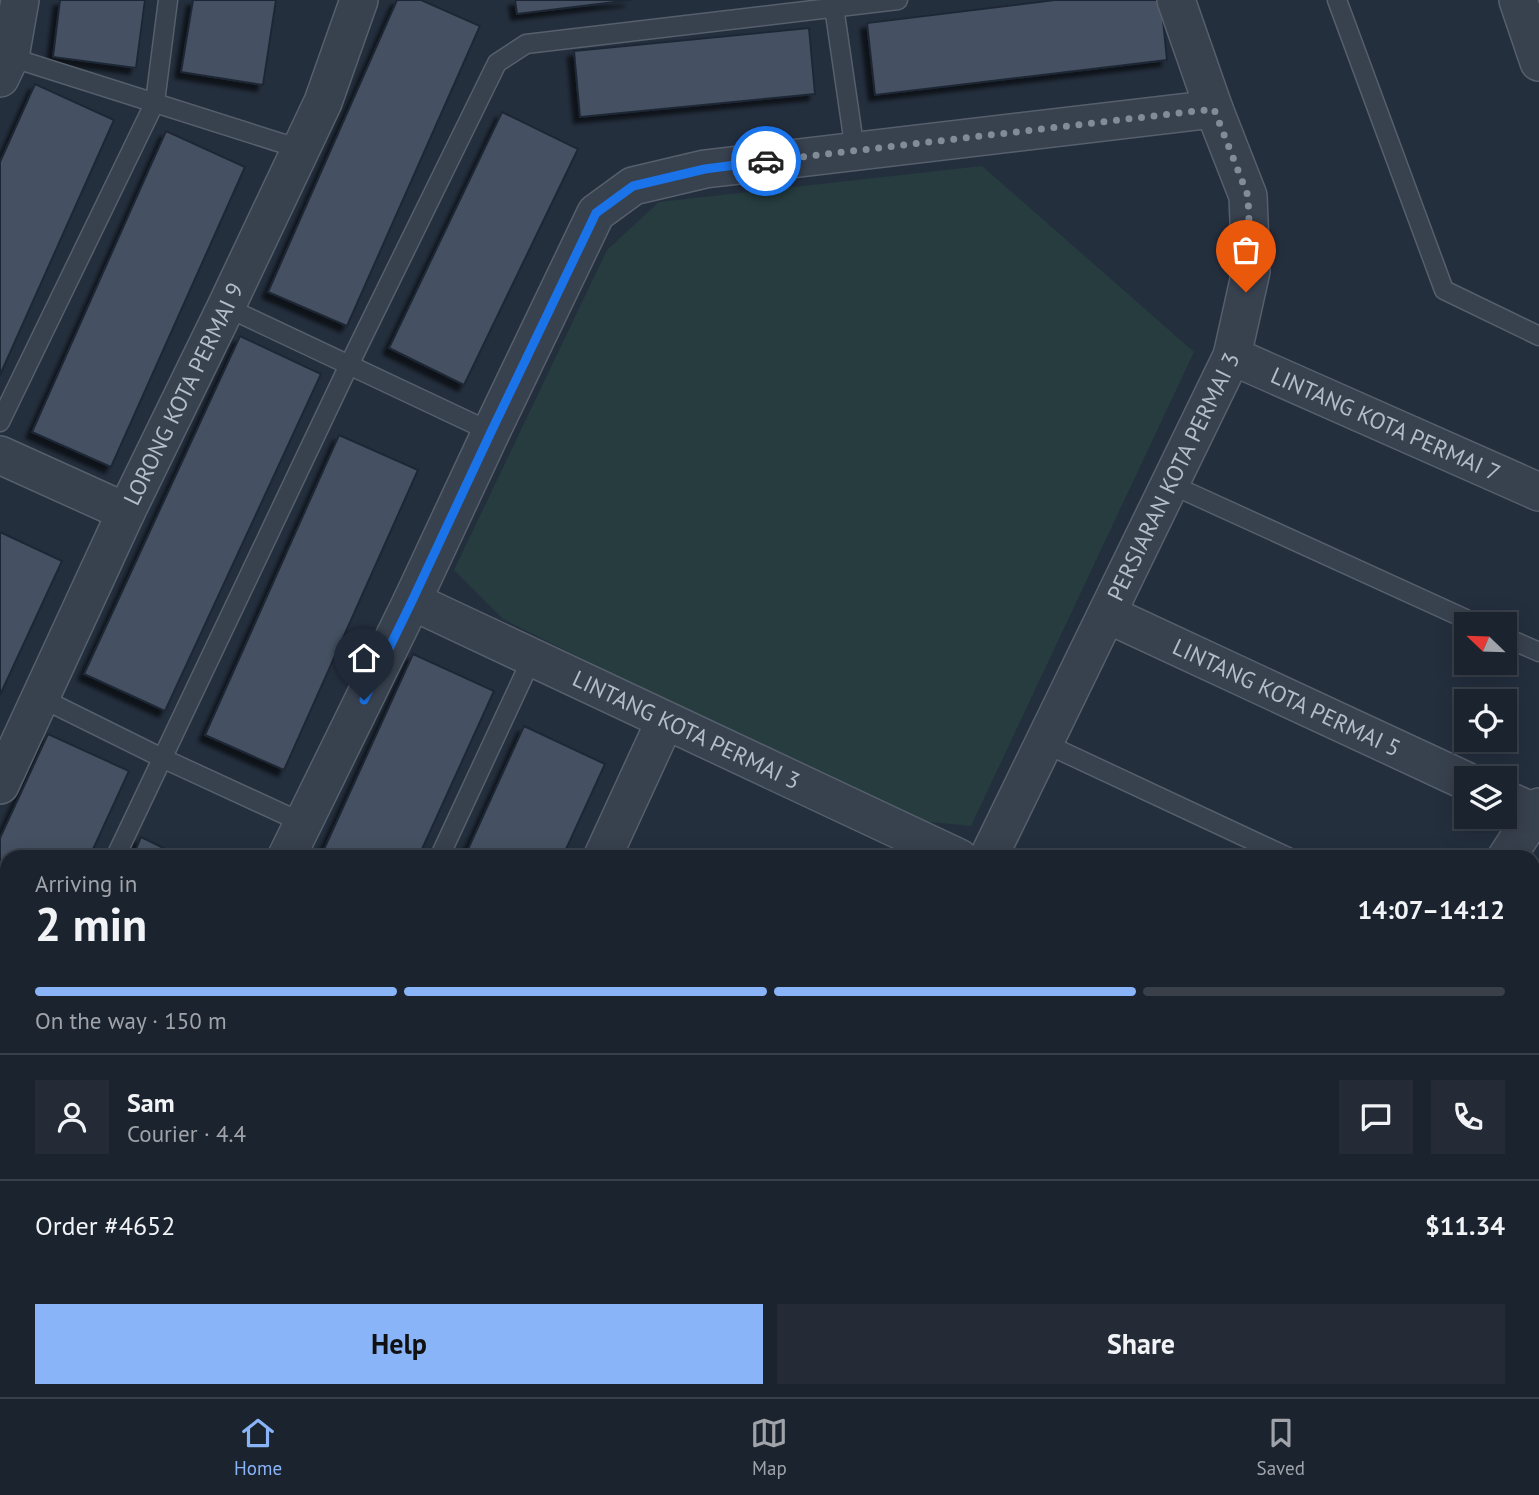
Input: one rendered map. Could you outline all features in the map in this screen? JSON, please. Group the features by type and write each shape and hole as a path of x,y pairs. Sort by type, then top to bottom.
{"street":[{"path":"5,67 20,0"},
{"name":"LORONG KOTA PERMAI 9","path":"0,785 126,512 323,102 359,0"},
{"name":"PERSIARAN KOTA PERMAI 3","path":"992,850 1232,356 1251,271 1248,196 1176,0"},
{"path":"1518,0 1539,62"},
{"path":"290,850 412,601 596,213 633,186 705,169 1214,109"},
{"name":"LINTANG KOTA PERMAI 7","path":"1232,356 1539,492"},
{"path":"0,455 126,512"},
{"name":"LINTANG KOTA PERMAI 3","path":"412,601 942,850"},
{"name":"LINTANG KOTA PERMAI 5","path":"1107,614 1454,775"},
{"path":"612,850 665,721"},
{"path":"1509,850 1526,806"}],"lane":[{"path":"0,422 155,102 168,0"},
{"path":"119,850 349,365 497,63 526,44 833,4 898,0"},
{"path":"1337,0 1444,290 1539,336"},
{"path":"833,4 855,151"},
{"path":"5,67 155,102 300,149"},
{"path":"226,307 491,432"},
{"path":"1170,484 1454,614"},
{"path":"1517,642 1539,652"},
{"path":"443,850 533,658"},
{"path":"41,698 303,823"},
{"path":"1044,743 1273,850"}],"green space":[{"path":"982,166 1194,352 971,826 901,819 503,619 454,570 607,250 659,202"}],"building":[{"path":"60,0 145,0 136,68 53,57"},
{"path":"193,0 276,0 263,85 181,72"},
{"path":"397,0 421,0 480,26 347,326 268,292"},
{"path":"515,0 631,0 517,14"},
{"path":"1055,0 1161,0 1167,60 875,95 867,23"},
{"path":"809,28 815,94 580,117 574,51"},
{"path":"35,84 114,120 0,375 0,162"},
{"path":"502,112 578,149 464,385 389,348"},
{"path":"166,131 245,167 111,467 32,432"},
{"path":"240,336 321,374 165,711 84,674"},
{"path":"339,435 418,470 284,770 205,735"},
{"path":"0,532 62,561 0,695"},
{"path":"413,654 494,691 422,850 324,850"},
{"path":"524,726 605,764 566,850 468,850"},
{"path":"48,734 129,771 93,850 0,850 0,838"},
{"path":"141,837 168,850 135,850"}],"way so far":[{"path":"766,161 1214,109 1248,196 1251,271 1246,292"}],"route":[{"path":"364,700 596,213 633,186 705,169 766,161"}]}
